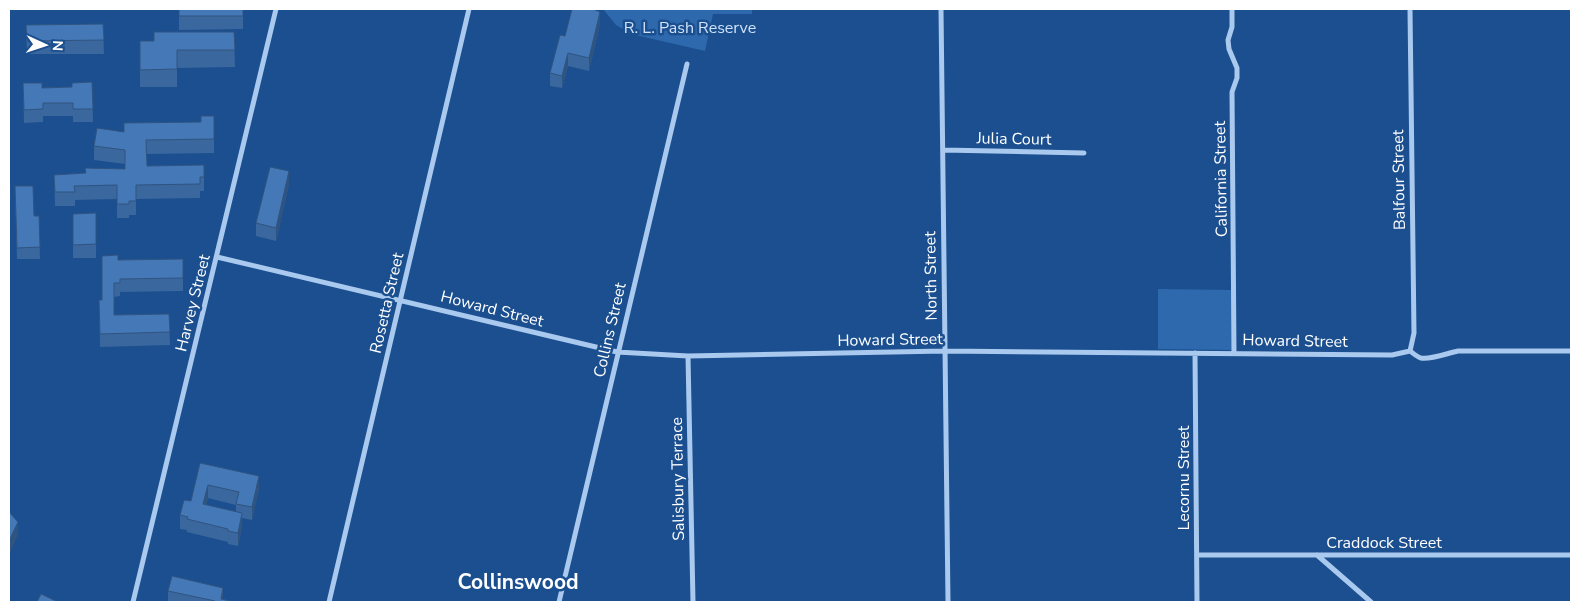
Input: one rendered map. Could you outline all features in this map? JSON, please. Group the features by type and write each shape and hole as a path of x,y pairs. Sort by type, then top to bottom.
{"street":[{"name":"Harvey Street","path":"134,602 276,9"},
{"name":"Rosetta Street","path":"329,602 469,9"},
{"name":"North Street","path":"941,9 948,602"},
{"name":"California Street","path":"1232,9 1232,28 1228,40 1229,49 1237,68 1237,78 1232,92 1234,353"},
{"name":"Balfour Street","path":"1410,9 1414,333 1410,351"},
{"name":"Collins Street","path":"559,602 687,64"},
{"name":"Julia Court","path":"943,150 1084,153"},
{"name":"Howard Street","path":"217,257 617,352 688,356 945,351 1392,355 1410,351 1421,358 1432,358 1458,351 1571,351"},
{"name":"Lecornu Street","path":"1195,353 1197,602"},
{"name":"Salisbury Terrace","path":"688,356 692,602"},
{"name":"Craddock Street","path":"1197,555 1571,555"},
{"path":"1316,555 1371,602"}],"green space":[{"name":"R. L. Pash Reserve","path":"603,9 752,9 752,14 713,14 705,51 631,34 616,25"},
{"path":"1158,289 1232,290 1232,350 1158,349"}],"building":[{"path":"179,9 243,9 243,16 179,16"},
{"path":"572,9 595,9 600,12 589,58 568,53 562,76 550,73 560,35 565,36"},
{"path":"103,24 104,40 27,41 26,25"},
{"path":"154,32 234,32 235,50 177,50 177,69 140,70 140,41 154,41"},
{"path":"92,82 93,109 73,109 73,103 43,103 43,109 24,110 23,83 42,83 42,88 72,87 72,83"},
{"path":"201,116 214,116 214,139 146,140 147,166 204,165 204,177 200,177 200,184 136,185 136,201 129,201 129,204 117,204 117,185 74,186 75,192 55,192 54,175 86,173 85,168 125,169 125,150 94,146 97,128 124,132 124,123 201,122"},
{"path":"270,167 289,171 276,228 256,223"},
{"path":"15,186 33,186 34,216 39,216 40,247 17,248"},
{"path":"96,213 96,244 73,245 73,214"},
{"path":"118,255 118,260 183,259 183,278 120,279 120,283 114,283 114,315 169,314 170,332 100,334 99,300 102,300 102,256"},
{"path":"200,463 259,476 252,507 236,504 239,492 208,485 203,504 242,513 238,533 187,519 188,517 180,515 184,500 191,501"},
{"path":"9,512 18,522 9,541"},
{"path":"172,576 223,588 221,599 230,602 214,602 168,591"},
{"path":"41,594 58,602 37,602"}],"district":[{"name":"Collinswood","path":"518,582"}]}
